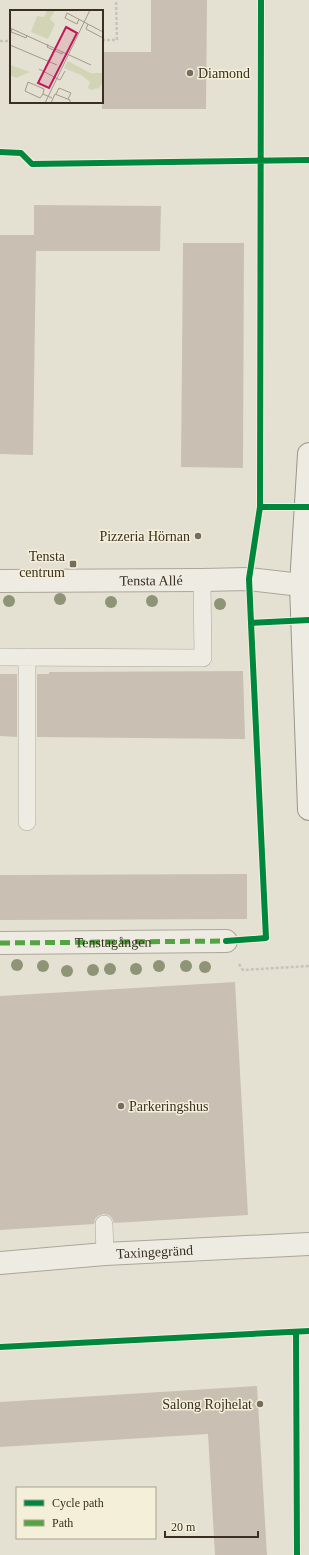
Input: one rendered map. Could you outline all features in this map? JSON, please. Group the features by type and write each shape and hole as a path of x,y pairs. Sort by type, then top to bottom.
{"street":[{"path":"309,454 305,584 309,809"},
{"name":"Tensta Allé","path":"0,581 249,579 305,584"},
{"name":"Tenstagången","path":"0,943 226,941"},
{"name":"Taxingegränd","path":"0,1263 105,1254 309,1244"}],"lane":[{"path":"0,657 203,658 202,580"},
{"path":"26,658 27,822"},
{"path":"104,1224 105,1254"}],"path":[{"path":"103,40 117,40 116,0"},
{"path":"226,941 243,970 309,966"}],"building":[{"path":"151,0 207,0 206,109 102,109 103,52 151,52"},
{"path":"34,205 161,206 160,251 36,251 33,455 0,454 0,235 34,235"},
{"path":"183,243 244,243 243,468 181,467"},
{"path":"243,671 245,739 37,737 37,674 49,674 49,672"},
{"path":"0,674 17,674 17,737 0,736"},
{"path":"247,874 247,919 0,920 0,875"},
{"name":"Parkeringshus","path":"235,982 248,1215 114,1223 109,1215 103,1214 95,1219 94,1224 0,1230 0,996"},
{"path":"257,1386 267,1555 215,1555 208,1434 0,1447 0,1402"}],"marked path":[{"path":"0,943 226,941"}],"cycle path":[{"path":"260,507 261,0"},
{"path":"0,152 21,153 32,164 309,160"},
{"path":"309,507 260,507 249,579 251,623 309,620"},
{"path":"226,941 266,938 251,623"},
{"path":"0,1347 309,1331"},
{"path":"296,1332 297,1555"}],"place":[{"name":"Diamond","path":"190,73"},
{"name":"Pizzeria Hörnan","path":"198,536"},
{"name":"Tensta centrum","path":"73,564"},
{"name":"Parkeringshus","path":"121,1106"},
{"name":"Salong Rojhelat","path":"260,1404"}]}
